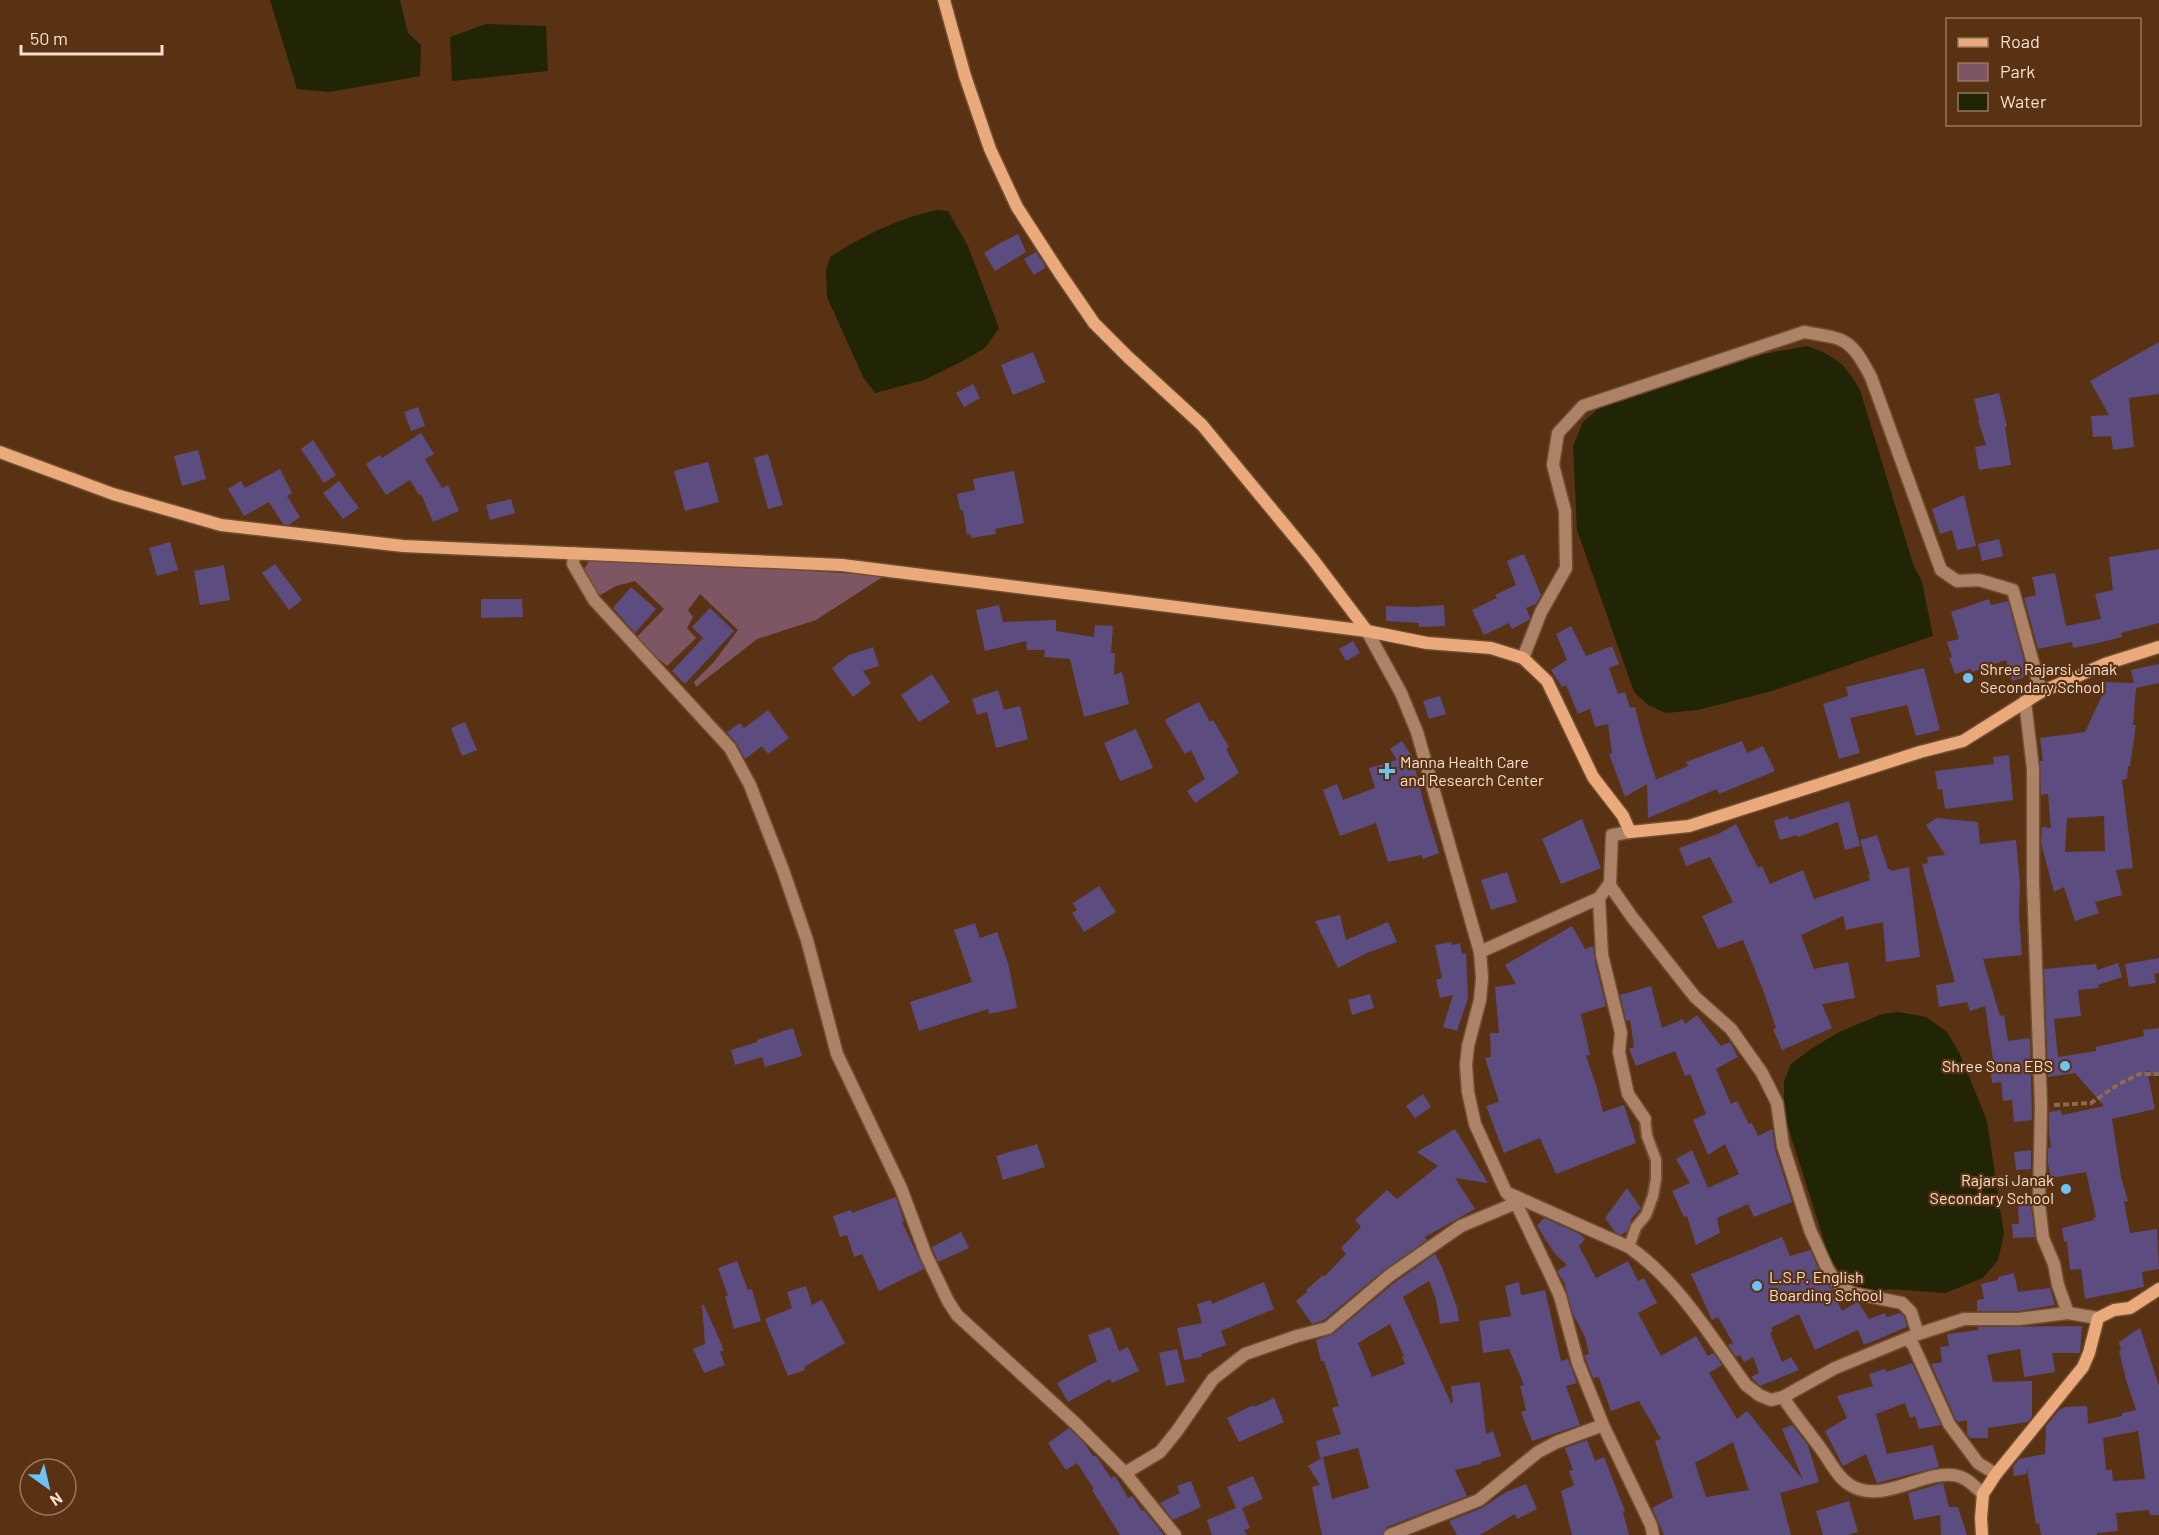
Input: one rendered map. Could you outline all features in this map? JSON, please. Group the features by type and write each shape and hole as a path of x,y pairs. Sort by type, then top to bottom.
{"main road":[{"path":"944,0 965,76 990,149 1017,207 1059,272 1094,323 1202,425 1312,558 1367,631"},
{"path":"0,452 113,494 221,525 403,546 842,565 1367,631 1426,643 1491,648 1523,658 1547,681 1593,777 1623,816 1630,832 1689,826 1920,752 1963,741 2041,693 2105,664 2159,646"},
{"path":"1982,1535 1983,1494 1995,1474 2083,1367 2098,1318 2114,1310 2130,1308 2159,1289"}],"street":[{"path":"1523,658 1541,612 1566,568 1565,511 1553,465 1558,433 1583,406 1804,332 1838,337 1856,349 1871,377 1941,570 1957,581 1979,580 2013,590 2041,693"},
{"path":"574,553 573,564 594,600 704,718 730,748 740,765 762,814 807,940 837,1054 897,1178 926,1255 948,1301 957,1315 1067,1415 1125,1473 1175,1535"},
{"path":"1367,631 1401,693 1417,732 1480,952 1481,989 1466,1065 1475,1124 1506,1192 1516,1203 1560,1296 1578,1363 1603,1425 1646,1515 1653,1535"},
{"path":"2025,702 2033,770 2033,882 2041,1106 2039,1204 2043,1238 2054,1264 2058,1285 2068,1313"},
{"path":"1480,952 1599,898 1610,883 1612,835 1630,832"},
{"path":"1610,883 1632,917 1695,997 1731,1029 1762,1073 1777,1103 1783,1146 1810,1230 1828,1270 1837,1283 1852,1293 1902,1303 1911,1312 1913,1345 1948,1424 1978,1464 1995,1474"},
{"path":"1599,898 1602,955 1621,1033 1619,1052 1628,1094 1645,1119"},
{"path":"1506,1192 1629,1247 1657,1270 1680,1296 1746,1385 1759,1395 1771,1400 1783,1397 1835,1368 1912,1336 1964,1319 2019,1319 2068,1313 2098,1318"},
{"path":"1125,1473 1160,1452 1213,1379 1245,1354 1328,1328 1389,1276 1461,1226 1516,1203"},
{"path":"1783,1397 1836,1473 1850,1486 1883,1491 1936,1476 1952,1474 1965,1478 1983,1494"},
{"path":"1390,1535 1479,1500 1538,1452 1557,1442 1603,1425"}],"lane":[{"path":"1629,1247 1636,1227 1646,1215 1656,1179 1656,1160 1647,1136 1645,1119"}],"path":[{"path":"2041,1106 2091,1103 2139,1074 2159,1074"}],"green space":[{"path":"655,560 884,576 816,620 757,639 696,687 694,682 713,663 738,630 700,594 688,610 693,617 687,628 696,638 667,666 635,639 664,609 635,581 616,586 590,601 583,571 589,561"}],"water":[{"path":"270,0 400,0 408,33 421,45 420,76 330,92 297,89"},
{"path":"486,24 546,26 548,71 452,81 450,37"},
{"path":"937,210 948,211 968,246 999,328 985,348 961,362 924,380 875,393 863,377 827,297 826,271 830,257 881,229"},
{"path":"1807,346 1832,357 1844,367 1860,390 1913,564 1922,582 1933,636 1772,691 1698,710 1666,713 1648,705 1634,692 1577,530 1573,446 1583,422 1598,409 1764,354"},
{"path":"1899,1012 1926,1017 1947,1032 1960,1054 1987,1121 2004,1234 1998,1260 1983,1278 1945,1293 1891,1289 1870,1292 1845,1281 1829,1256 1784,1114 1784,1081 1791,1064 1839,1032 1882,1014"}],"building":[{"path":"1018,234 1026,252 995,271 984,253"},
{"path":"1036,252 1046,267 1034,275 1024,259"},
{"path":"2159,342 2159,394 2129,398 2134,447 2113,450 2111,436 2093,437 2091,416 2109,415 2090,381"},
{"path":"1033,352 1045,382 1013,395 1001,365"},
{"path":"973,384 980,398 964,407 956,393"},
{"path":"1999,393 2007,426 2005,427 2011,465 1979,470 1975,447 1986,445 1974,399"},
{"path":"418,407 425,426 411,431 404,412"},
{"path":"421,433 434,454 425,459 442,488 448,485 459,511 433,522 421,494 419,495 410,480 386,495 366,464 380,455 382,458"},
{"path":"313,440 336,475 324,483 301,449"},
{"path":"198,450 206,479 182,486 174,456"},
{"path":"768,454 783,505 768,509 754,458"},
{"path":"708,462 719,502 685,511 674,471"},
{"path":"280,469 292,493 287,496 300,517 289,525 283,524 269,502 244,516 228,489 241,481 245,488"},
{"path":"1014,471 1024,523 995,529 996,534 971,538 971,534 967,535 963,510 960,510 957,494 975,490 973,479"},
{"path":"339,481 359,508 343,519 323,493"},
{"path":"1964,495 1976,546 1957,550 1952,530 1940,534 1932,509"},
{"path":"511,499 515,513 490,520 486,505"},
{"path":"1999,539 2003,556 1982,561 1978,544"},
{"path":"170,542 178,570 157,576 149,548"},
{"path":"2159,549 2159,623 2121,633 2122,637 2098,643 2073,648 2072,642 2038,649 2024,598 2036,595 2032,577 2055,573 2066,626 2101,619 2095,594 2113,590 2109,557"},
{"path":"1524,554 1541,595 1536,604 1526,608 1529,620 1512,629 1509,623 1484,635 1472,610 1497,598 1495,595 1516,585 1507,561"},
{"path":"275,564 302,600 289,610 262,573"},
{"path":"224,565 230,600 200,605 194,571"},
{"path":"631,587 656,609 635,633 613,608"},
{"path":"481,599 522,599 523,617 481,618"},
{"path":"1989,599 1991,605 2008,601 2028,676 2012,681 2006,660 1972,672 1971,669 1955,674 1949,658 1952,657 1947,642 1959,639 1951,612"},
{"path":"999,605 1003,622 1056,620 1056,631 1094,637 1095,625 1113,626 1111,653 1115,653 1114,675 1122,672 1129,704 1084,717 1070,659 1044,657 1045,650 1027,650 1026,641 985,651 976,610"},
{"path":"1444,605 1445,626 1419,627 1419,623 1386,621 1386,606"},
{"path":"710,608 734,631 685,684 672,671 703,638 692,627"},
{"path":"1571,626 1586,656 1612,646 1619,664 1609,668 1618,694 1625,692 1630,708 1635,707 1655,780 1688,766 1686,762 1742,741 1747,753 1763,746 1775,771 1719,794 1717,789 1648,818 1647,784 1625,797 1609,754 1612,753 1608,724 1595,727 1590,709 1578,714 1566,685 1562,687 1551,670 1567,660 1556,634"},
{"path":"1353,641 1360,653 1346,661 1339,649"},
{"path":"873,647 879,666 863,671 871,683 853,697 832,668 849,655"},
{"path":"2159,664 2159,683 2136,688 2133,725 2136,725 2130,766 2128,766 2127,779 2122,780 2133,868 2116,870 2122,895 2095,902 2099,913 2075,921 2064,887 2054,892 2041,843 2042,827 2051,828 2048,794 2041,795 2040,761 2043,761 2040,738 2085,732 2105,689 2105,682 2134,683 2131,670","holes":["2104,816 2105,851 2065,852 2067,818"]},
{"path":"1924,668 1940,730 1916,736 1907,705 1850,718 1860,753 1839,759 1823,704 1848,696 1846,687"},
{"path":"932,674 950,702 919,722 901,695"},
{"path":"998,690 1004,710 1020,706 1028,739 996,748 987,712 977,715 972,699"},
{"path":"1440,696 1446,714 1429,719 1423,701"},
{"path":"1199,702 1210,722 1213,720 1229,747 1226,749 1239,773 1195,803 1187,791 1205,779 1191,750 1185,754 1165,721"},
{"path":"768,710 789,738 768,754 762,746 745,759 727,732 740,723 744,728"},
{"path":"465,722 477,750 462,756 451,728"},
{"path":"1136,729 1153,768 1120,781 1104,743"},
{"path":"1402,741 1412,756 1439,853 1423,859 1422,855 1388,862 1376,823 1340,836 1323,790 1337,784 1343,800 1375,788 1369,768 1397,760 1390,749"},
{"path":"2009,755 2013,800 1945,809 1942,789 1938,790 1935,771 1994,764 1993,757"},
{"path":"1849,801 1860,846 1845,850 1838,822 1798,837 1797,835 1780,840 1774,821 1788,816 1789,820"},
{"path":"1937,818 1978,822 1980,844 2016,840 2022,955 1983,959 2000,1016 2004,1015 2008,1041 2030,1038 2032,1120 2014,1122 2012,1100 2003,1101 2001,1082 1992,1083 1990,1067 1994,1066 1985,1006 1970,1011 1967,1002 1939,1007 1936,985 1955,982 1922,864 1928,863 1927,857 1945,855 1926,825"},
{"path":"1582,819 1601,868 1561,884 1542,839"},
{"path":"1736,824 1758,868 1762,866 1770,884 1803,870 1814,899 1870,880 1860,840 1877,835 1888,869 1891,871 1909,867 1920,957 1886,962 1883,922 1846,930 1843,916 1801,935 1814,969 1848,962 1855,998 1822,1004 1832,1028 1782,1050 1773,1029 1776,1028 1763,990 1743,940 1718,949 1702,916 1733,902 1710,857 1686,866 1679,848 1720,833"},
{"path":"1507,872 1517,902 1491,910 1481,880"},
{"path":"1099,886 1116,912 1084,932 1072,913 1077,910 1073,903"},
{"path":"1340,915 1346,940 1388,922 1397,942 1367,953 1338,968 1315,921"},
{"path":"975,923 980,938 997,932 1008,963 1017,1008 989,1014 988,1009 919,1031 910,1002 972,982 954,930"},
{"path":"1572,926 1585,949 1593,946 1606,1006 1581,1014 1590,1055 1586,1056 1603,1112 1624,1105 1636,1143 1556,1174 1540,1138 1504,1153 1486,1106 1499,1102 1485,1058 1491,1057 1490,1033 1499,1033 1495,987 1516,984 1505,965"},
{"path":"1451,942 1452,945 1460,943 1462,954 1466,953 1468,998 1457,1031 1443,1027 1453,995 1440,998 1436,980 1442,978 1435,945"},
{"path":"2159,958 2159,973 2154,974 2156,983 2129,987 2125,964"},
{"path":"2118,963 2122,977 2098,985 2099,988 2078,990 2081,1016 2054,1019 2058,1057 2096,1051 2096,1047 2144,1036 2143,1030 2159,1028 2159,1075 2149,1076 2149,1071 2147,1071 2155,1109 2112,1119 2121,1177 2128,1201 2124,1202 2130,1233 2157,1229 2159,1269 2142,1272 2144,1287 2085,1299 2081,1269 2070,1270 2067,1241 2064,1242 2062,1228 2094,1220 2093,1218 2096,1217 2086,1172 2051,1178 2048,1164 2048,1148 2051,1148 2049,1112 2061,1110 2062,1115 2104,1106 2075,1073 2048,1077 2044,969 2096,964 2097,970"},
{"path":"1651,986 1662,1028 1683,1019 1685,1024 1697,1015 1721,1046 1730,1042 1738,1057 1716,1069 1731,1104 1737,1101 1758,1136 1772,1129 1775,1149 1792,1202 1754,1217 1748,1204 1717,1218 1720,1233 1696,1245 1687,1216 1684,1217 1672,1191 1690,1183 1676,1159 1692,1150 1708,1188 1739,1174 1725,1144 1708,1155 1693,1120 1706,1114 1690,1074 1685,1076 1675,1051 1636,1066 1629,1049 1634,1047 1630,1020 1626,1021 1620,995"},
{"path":"1370,994 1374,1008 1352,1015 1348,1000"},
{"path":"793,1028 802,1056 765,1067 762,1057 735,1065 731,1050"},
{"path":"1423,1094 1431,1107 1415,1118 1406,1106"},
{"path":"1455,1129 1488,1183 1455,1178 1475,1209 1425,1237 1427,1240 1384,1270 1324,1320 1312,1324 1296,1301 1346,1254 1341,1248 1361,1227 1355,1220 1387,1190 1397,1199 1438,1166 1417,1152"},
{"path":"1037,1144 1045,1167 1003,1180 996,1156"},
{"path":"2031,1150 2031,1169 2016,1170 2014,1152"},
{"path":"1627,1188 1641,1208 1632,1218 1627,1231 1621,1235 1615,1232 1605,1218"},
{"path":"896,1197 904,1221 902,1222 924,1269 879,1291 862,1254 854,1257 847,1235 840,1237 833,1216 851,1210 852,1213"},
{"path":"2031,1205 2035,1237 2013,1238 2012,1224 2019,1224 2018,1206"},
{"path":"1544,1218 1580,1234 1585,1239 1579,1246 1596,1278 1628,1261 1638,1281 1644,1278 1657,1303 1638,1313 1661,1356 1696,1336 1708,1356 1714,1353 1722,1365 1709,1373 1737,1419 1747,1411 1803,1480 1782,1429 1792,1425 1808,1445 1819,1482 1780,1493 1791,1535 1664,1535 1652,1508 1673,1497 1655,1441 1661,1439 1639,1401 1611,1411 1599,1377 1593,1378 1584,1355 1589,1354 1585,1337 1573,1314 1566,1286 1557,1271 1567,1265 1555,1254 1537,1226","holes":["1733,1442 1749,1490 1706,1497 1695,1463"]},
{"path":"961,1232 969,1248 938,1262 932,1247"},
{"path":"1782,1237 1790,1256 1810,1250 1842,1311 1857,1302 1869,1319 1885,1313 1887,1317 1900,1313 1904,1316 1907,1327 1864,1345 1858,1330 1815,1350 1799,1314 1771,1328 1773,1331 1770,1333 1782,1362 1791,1357 1799,1370 1760,1386 1751,1377 1759,1373 1753,1357 1744,1362 1740,1355 1736,1357 1728,1345 1733,1343 1718,1317 1712,1320 1691,1274"},
{"path":"1435,1254 1457,1307 1459,1321 1440,1324 1436,1299 1429,1281 1403,1297 1451,1403 1453,1402 1451,1386 1480,1382 1486,1434 1493,1431 1501,1456 1481,1462 1481,1464 1455,1470 1467,1496 1387,1527 1382,1535 1322,1535 1312,1487 1320,1485 1308,1466 1322,1458 1320,1458 1316,1441 1341,1434 1332,1408 1339,1406 1324,1361 1321,1361 1316,1340 1333,1334 1394,1283","holes":["1390,1324 1404,1356 1402,1357 1405,1364 1372,1377 1358,1343","1358,1448 1369,1488 1332,1499 1323,1457"]},
{"path":"737,1261 748,1290 752,1289 761,1321 734,1329 725,1296 728,1296 718,1268"},
{"path":"2014,1273 2018,1292 2050,1288 2055,1305 2018,1311 1977,1311 1977,1300 1984,1299 1981,1284"},
{"path":"1264,1282 1274,1309 1221,1331 1226,1345 1201,1354 1202,1357 1184,1360 1177,1328 1202,1323 1197,1304 1211,1300 1212,1304"},
{"path":"1519,1282 1521,1295 1545,1290 1561,1361 1568,1359 1577,1383 1566,1386 1580,1425 1532,1441 1521,1412 1526,1410 1520,1386 1524,1385 1509,1349 1483,1353 1479,1321 1511,1316 1505,1286"},
{"path":"806,1286 812,1305 822,1300 845,1343 804,1367 805,1370 788,1376 765,1319 792,1308 787,1292"},
{"path":"702,1305 724,1350 720,1352 725,1365 704,1373 693,1349 705,1344"},
{"path":"2082,1326 2080,1353 2052,1353 2055,1372 2024,1377 2020,1349 1987,1355 1993,1382 2032,1381 2032,1417 2028,1422 1988,1428 1988,1438 1970,1438 1967,1434 1967,1420 1958,1422 1956,1420 1931,1364 1942,1362 1940,1347 1949,1346 1947,1334 1978,1330 1978,1327"},
{"path":"1110,1327 1119,1351 1128,1347 1139,1371 1112,1383 1110,1379 1068,1402 1057,1383 1097,1361 1088,1335"},
{"path":"2140,1328 2159,1386 2159,1515 2150,1515 2149,1510 2116,1513 2118,1531 2097,1533 2097,1535 2041,1535 2039,1523 2036,1524 2027,1469 2026,1474 2014,1476 2013,1467 2019,1459 2045,1454 2046,1426 2059,1410 2065,1407 2087,1406 2088,1424 2122,1416 2122,1413 2136,1410 2119,1351 2121,1350 2119,1342","holes":["2138,1431 2145,1479 2113,1481 2112,1470 2106,1470 2103,1438"]},
{"path":"1177,1349 1185,1382 1166,1386 1159,1353"},
{"path":"1912,1363 1941,1425 1919,1429 1915,1416 1910,1418 1905,1403 1876,1414 1887,1454 1933,1445 1939,1467 1877,1483 1866,1454 1843,1466 1825,1431 1847,1418 1837,1396 1873,1386 1869,1374 1885,1369 1886,1372"},
{"path":"1274,1398 1284,1422 1239,1442 1227,1418"},
{"path":"1069,1428 1093,1456 1096,1456 1111,1478 1115,1476 1128,1498 1132,1496 1164,1535 1120,1535 1077,1463 1066,1470 1048,1443"},
{"path":"1587,1440 1595,1461 1604,1457 1625,1511 1623,1512 1629,1535 1572,1535 1561,1491 1574,1485 1569,1471 1573,1470 1565,1448"},
{"path":"1253,1476 1263,1499 1242,1508 1250,1528 1244,1530 1247,1535 1212,1535 1207,1520 1236,1508 1227,1487"},
{"path":"1191,1481 1201,1507 1173,1520 1160,1503 1180,1493 1177,1486"},
{"path":"1943,1483 1949,1507 1958,1507 1967,1535 1941,1535 1940,1515 1914,1520 1908,1493"},
{"path":"1526,1484 1537,1509 1517,1519 1515,1514 1480,1535 1457,1535 1449,1521 1482,1508 1506,1492"},
{"path":"1849,1501 1858,1532 1847,1535 1823,1535 1816,1511"}],"place":[{"name":"Shree Rajarsi Janak Secondary School","path":"1968,678"},
{"name":"Manna Health Care and Research Center","path":"1387,771"},
{"name":"Shree Sona EBS","path":"2065,1066"},
{"name":"Rajarsi Janak Secondary School","path":"2066,1189"},
{"name":"L.S.P. English Boarding School","path":"1757,1286"}]}
